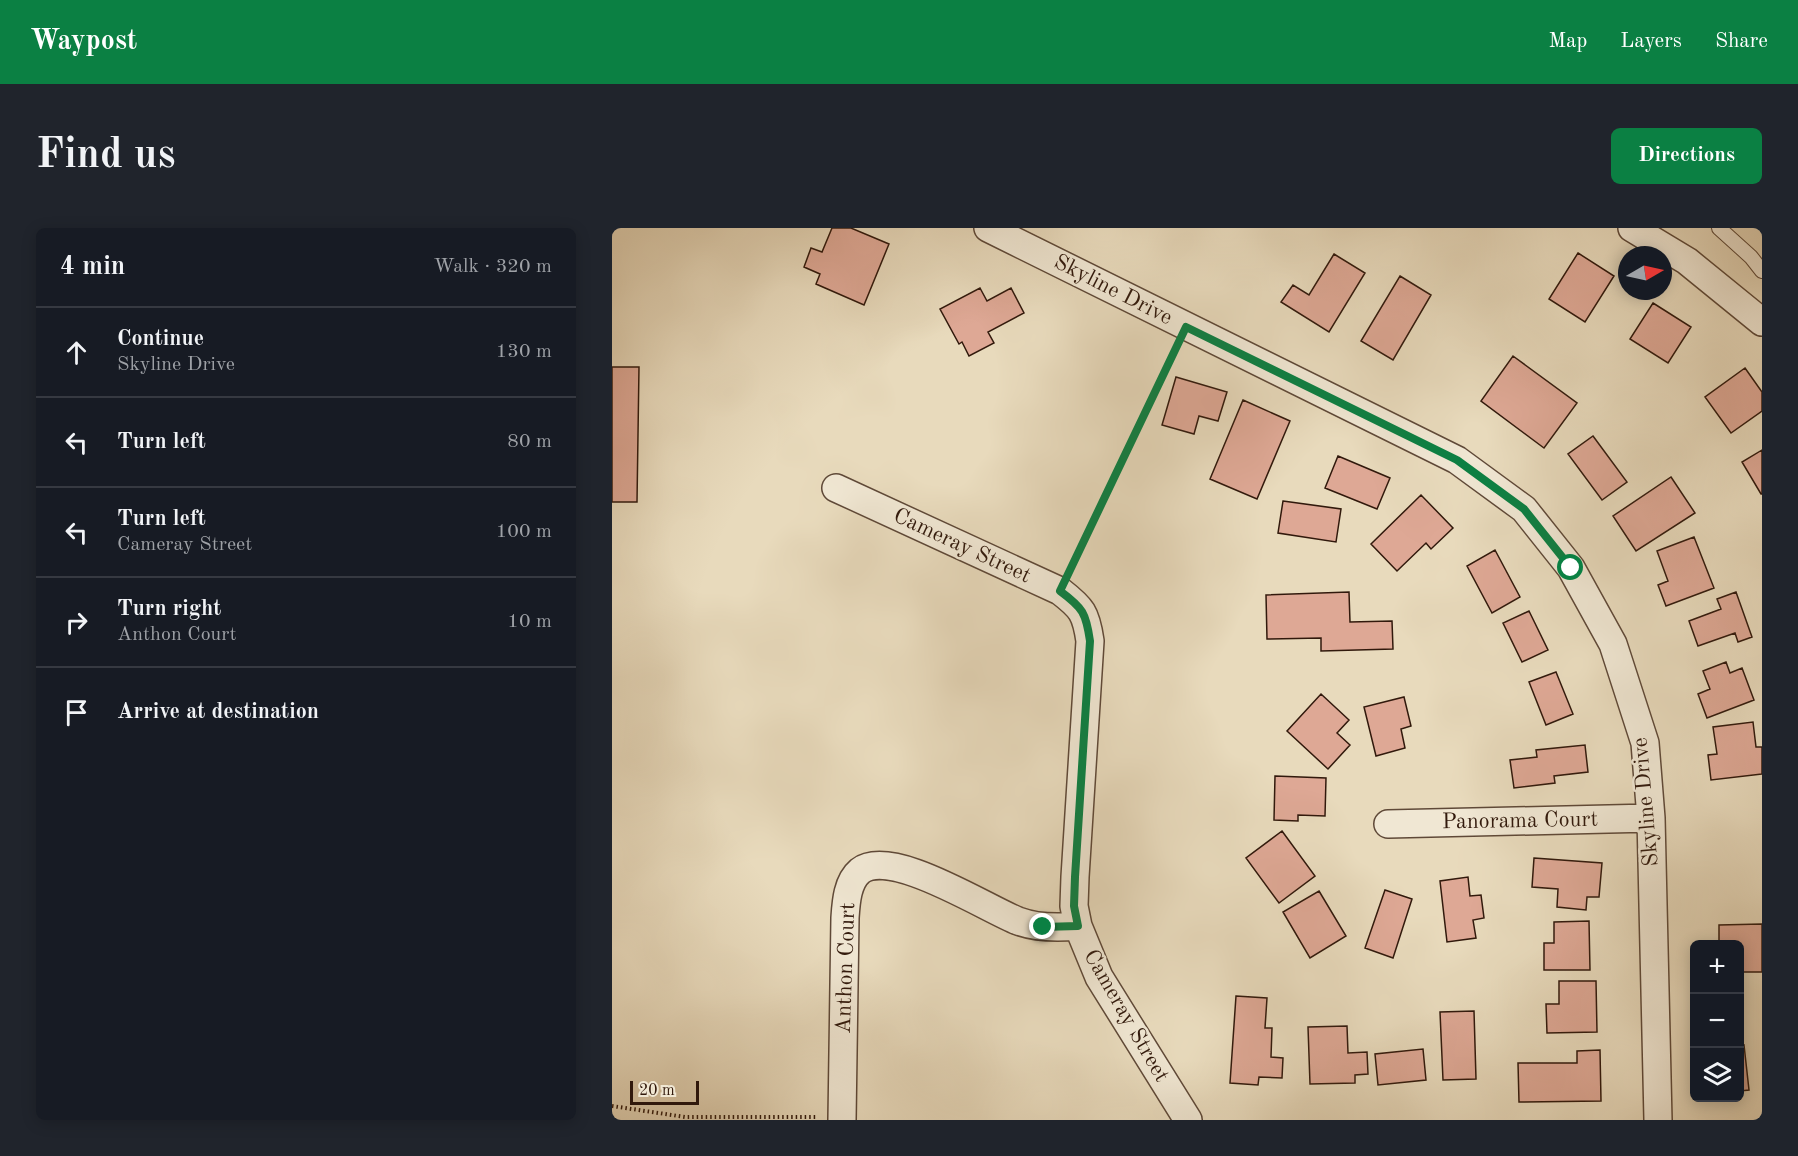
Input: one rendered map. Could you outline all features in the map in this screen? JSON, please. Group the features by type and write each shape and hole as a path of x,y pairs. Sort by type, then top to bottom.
{"street":[{"name":"Skyline Drive","path":"988,228 1457,460 1524,509 1571,568 1613,644 1645,743 1651,818 1658,1120"},
{"path":"1632,228 1687,261 1762,322"},
{"name":"Cameray Street","path":"836,488 1060,591 1079,605 1087,618 1090,641 1074,906 1078,926 1099,977 1188,1120"},
{"name":"Panorama Court","path":"1389,824 1651,818"},
{"name":"Anthon Court","path":"842,1117 844,918 847,897 859,872 868,866 887,865 908,869 1019,921 1043,927 1078,926"}],"lane":[{"path":"1719,228 1751,257 1762,271"}],"path":[{"path":"1060,591 1186,327"},
{"path":"612,1106 685,1117 842,1117"}],"building":[{"path":"832,228 851,228 889,244 864,305 816,284 820,274 804,267 811,248 822,252"},
{"path":"1578,253 1614,276 1585,322 1549,299"},
{"path":"1334,254 1365,273 1329,332 1281,302 1293,285 1309,295"},
{"path":"1400,276 1431,295 1393,360 1361,341"},
{"path":"980,288 987,301 1011,288 1024,313 988,332 994,343 969,356 962,342 959,344 940,309"},
{"path":"1653,303 1691,327 1668,363 1630,339"},
{"path":"1513,356 1577,403 1544,448 1481,401"},
{"path":"612,367 639,367 637,502 612,502"},
{"path":"1745,368 1762,392 1762,411 1731,433 1705,397"},
{"path":"1176,377 1227,392 1218,421 1199,416 1194,434 1162,425"},
{"path":"1243,400 1290,421 1257,499 1210,479"},
{"path":"1593,436 1627,482 1602,500 1568,454"},
{"path":"1762,450 1762,494 1761,494 1742,462"},
{"path":"1338,456 1390,478 1377,509 1325,488"},
{"path":"1671,477 1695,513 1636,551 1613,516"},
{"path":"1421,495 1453,528 1431,549 1426,543 1397,571 1371,544"},
{"path":"1283,501 1341,509 1336,542 1278,533"},
{"path":"1694,537 1714,588 1666,606 1658,585 1668,581 1657,551"},
{"path":"1495,550 1520,597 1492,613 1467,566"},
{"path":"1349,592 1350,622 1392,621 1393,649 1321,651 1321,638 1267,639 1266,595"},
{"path":"1736,592 1752,637 1738,642 1735,633 1698,646 1689,621 1721,609 1717,599"},
{"path":"1529,611 1548,650 1522,662 1503,623"},
{"path":"1726,662 1730,673 1742,668 1754,700 1707,718 1698,694 1710,689 1703,671"},
{"path":"1556,672 1573,714 1546,725 1529,682"},
{"path":"1321,694 1349,720 1337,733 1350,745 1328,769 1287,731"},
{"path":"1404,697 1411,726 1401,729 1405,748 1376,756 1364,707"},
{"path":"1753,722 1756,747 1762,747 1762,774 1711,780 1708,755 1717,754 1713,727"},
{"path":"1585,745 1588,772 1554,776 1555,783 1514,788 1510,760 1537,757 1536,750"},
{"path":"1275,776 1326,778 1325,816 1298,815 1298,821 1274,820"},
{"path":"1282,831 1315,876 1279,903 1246,858"},
{"path":"1534,858 1602,863 1599,897 1587,897 1586,910 1557,907 1558,889 1532,887"},
{"path":"1468,877 1470,896 1481,895 1484,918 1473,920 1476,938 1447,942 1440,881"},
{"path":"1385,890 1412,899 1393,958 1365,948"},
{"path":"1319,891 1346,936 1310,958 1283,912"},
{"path":"1589,921 1590,970 1544,970 1544,943 1554,943 1554,922"},
{"path":"1762,924 1762,972 1744,972 1744,940 1719,940 1719,925"},
{"path":"1559,981 1596,981 1597,1032 1547,1033 1546,1004 1559,1004"},
{"path":"1236,996 1267,998 1265,1028 1272,1028 1271,1057 1283,1058 1282,1078 1259,1077 1258,1085 1230,1083"},
{"path":"1474,1011 1476,1079 1443,1080 1440,1012"},
{"path":"1347,1026 1348,1053 1367,1052 1368,1074 1355,1075 1355,1083 1310,1084 1308,1027"},
{"path":"1744,1045 1749,1090 1744,1091"},
{"path":"1423,1049 1426,1080 1378,1085 1375,1054"},
{"path":"1600,1050 1601,1101 1519,1102 1518,1063 1577,1063 1577,1051"}],"route":[{"path":"1043,927 1078,926 1074,906 1075,877 1090,641 1087,618 1079,605 1060,591 1186,327 1457,460 1524,509 1571,568"}]}
